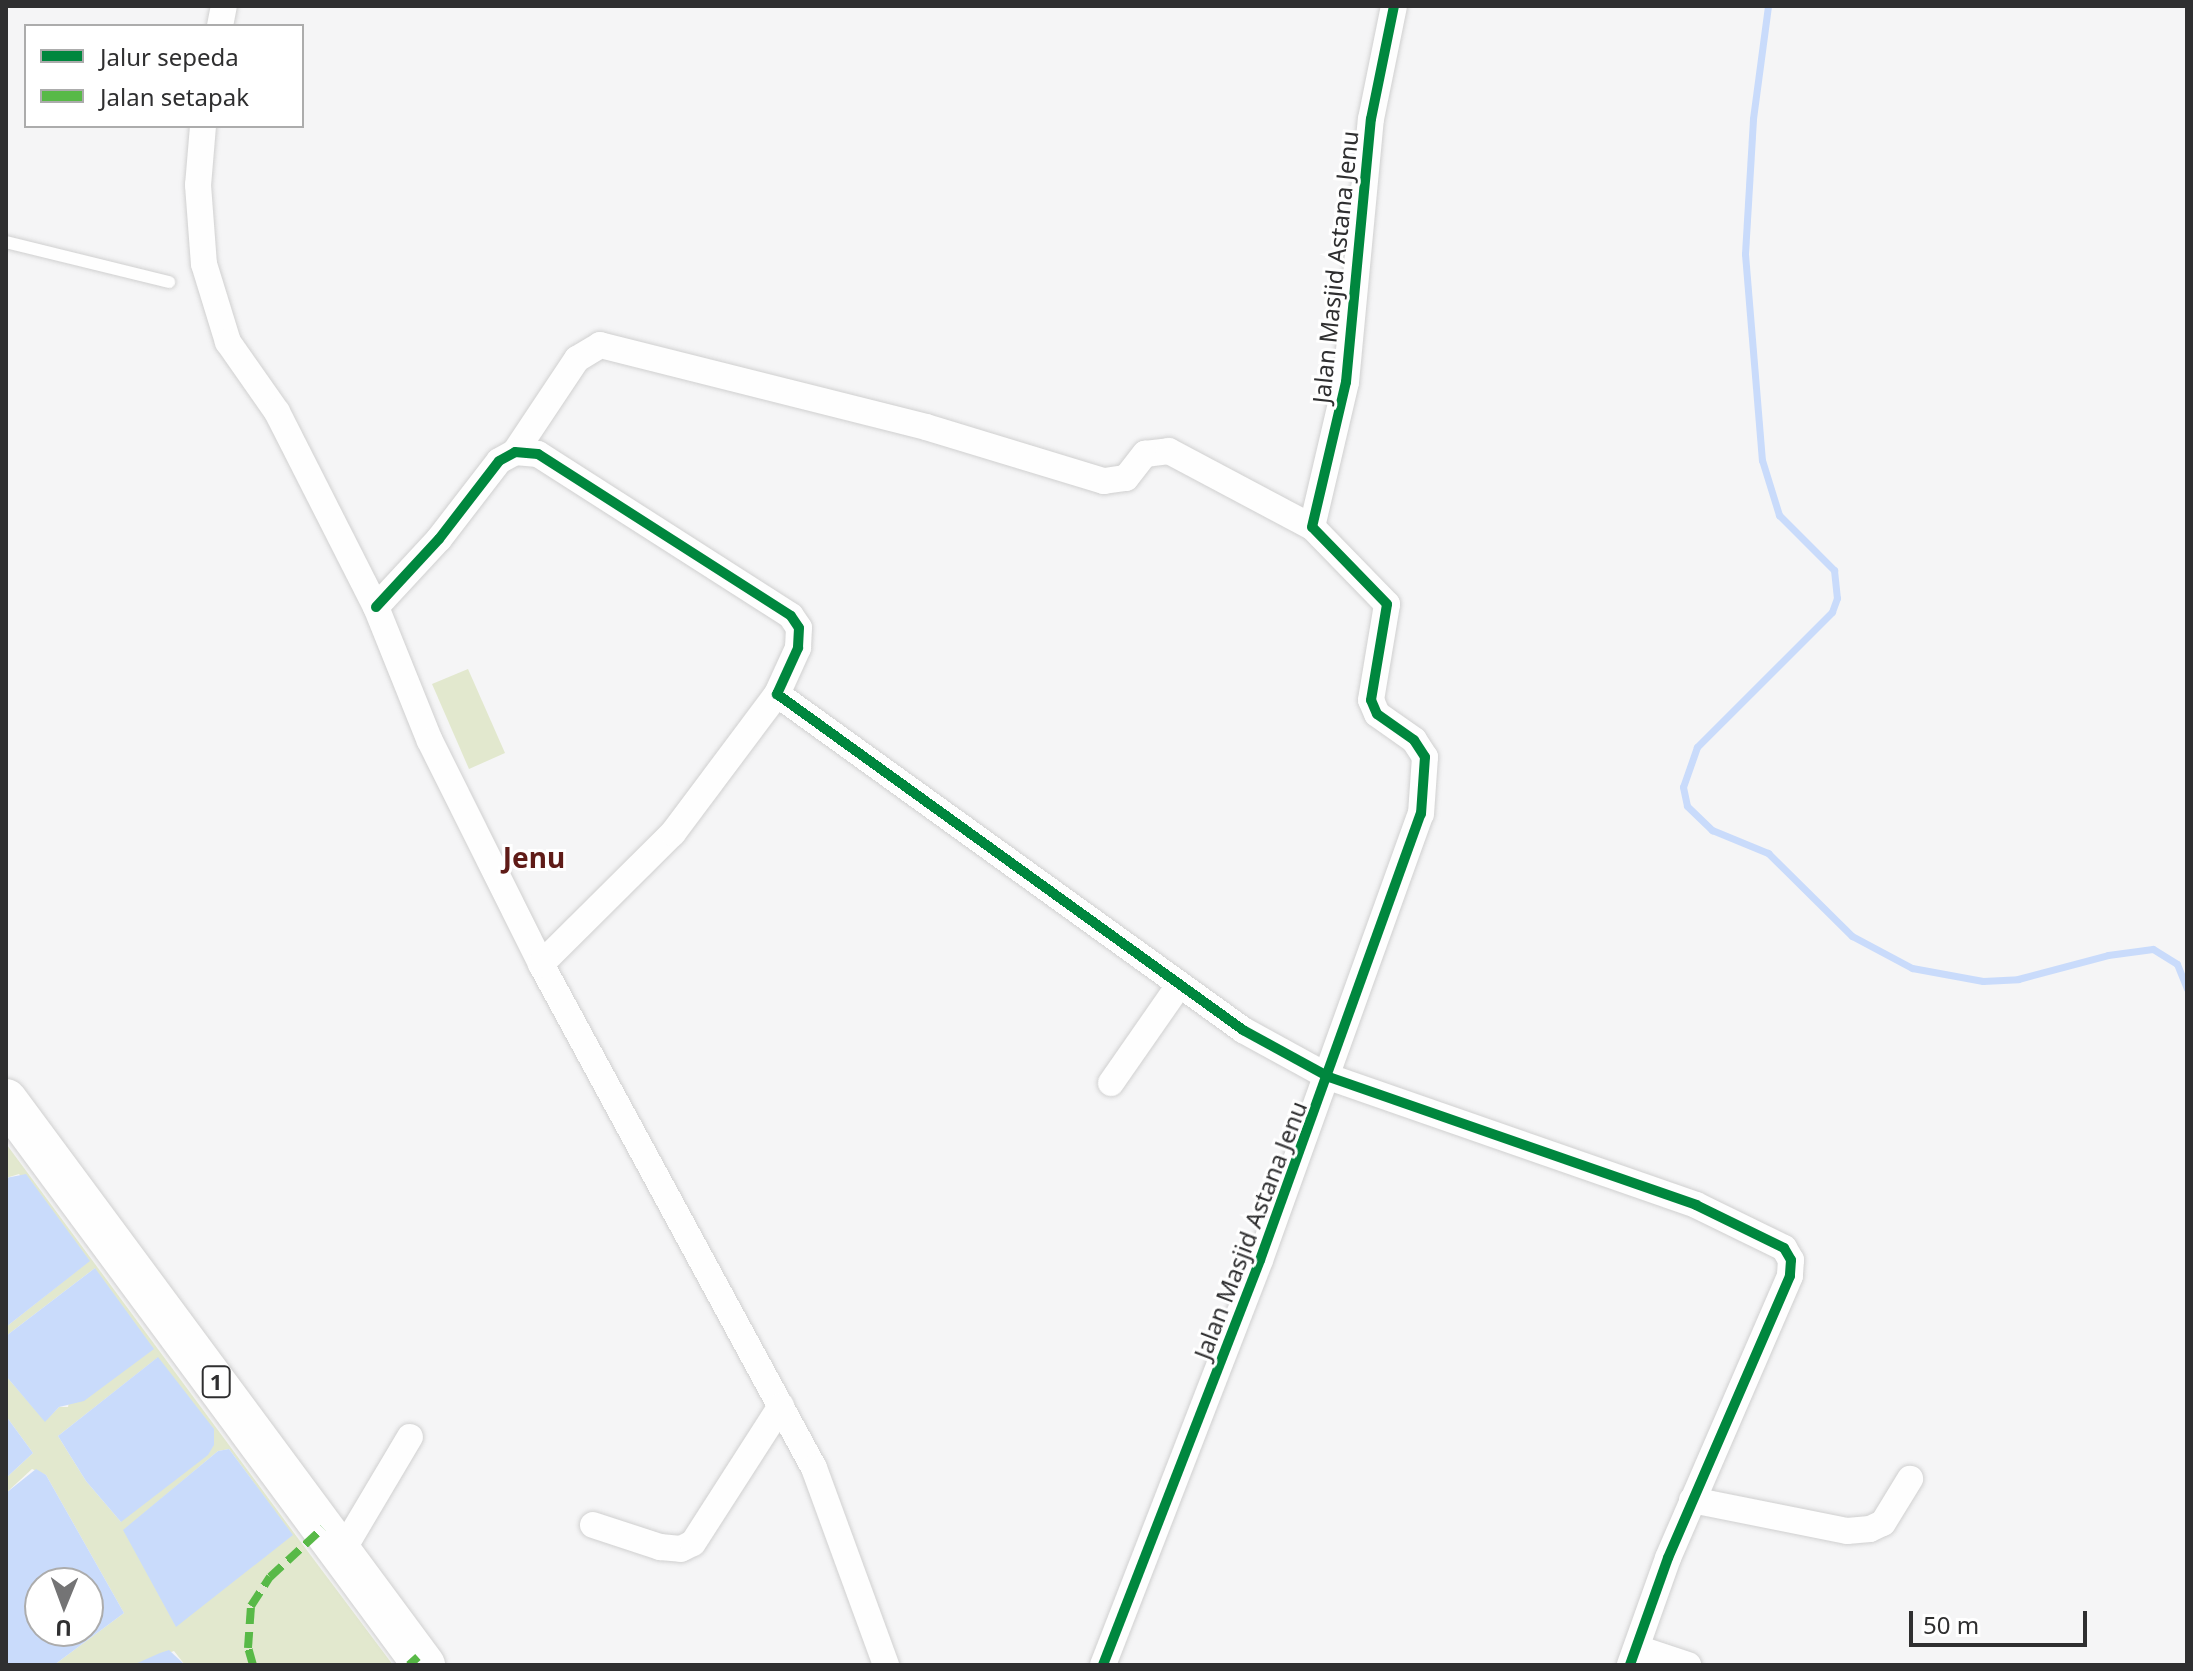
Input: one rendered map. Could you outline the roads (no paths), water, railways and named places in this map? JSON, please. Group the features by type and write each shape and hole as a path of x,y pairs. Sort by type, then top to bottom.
{"highway":[{"name":"1","path":"6,1100 424,1665"}],"street":[{"name":"Jalan Masjid Astana Jenu","path":"1103,1665 1329,1077 1365,959 1415,837 1425,766 1414,740 1373,706 1387,604 1312,527 1348,371 1371,119 1394,6"},
{"path":"203,128 200,217 215,310 234,352 277,412 376,607 430,741 541,964 781,1406 832,1511 886,1665"},
{"path":"376,607 439,539 499,461 515,452 577,359 600,345 926,427 1112,482 1126,478 1145,454 1169,451 1312,527"},
{"path":"515,452 538,454 791,616 799,628 798,648 777,694 673,833 541,964"},
{"path":"777,694 1243,1030 1329,1077 1696,1205 1784,1248 1791,1260 1790,1276 1692,1500 1633,1657 1688,1665"},
{"path":"1111,1083 1179,985"},
{"path":"593,1525 660,1547 681,1549 693,1543 781,1406"},
{"path":"341,1553 410,1437"},
{"path":"1692,1500 1847,1531 1870,1529 1883,1523 1910,1479"}],"lane":[{"path":"6,242 169,282"}],"water":[{"path":"26,1174 90,1261 6,1327 6,1178"},
{"path":"95,1268 154,1349 84,1401 59,1407 45,1422 6,1376 6,1336"},
{"path":"158,1357 214,1429 214,1445 208,1455 121,1522 86,1481 58,1436"},
{"path":"6,1416 33,1453 6,1478"},
{"path":"229,1449 293,1535 176,1627 123,1530 218,1451"},
{"path":"36,1469 46,1475 98,1567 24,1567 24,1647 78,1647 54,1665 6,1665 6,1493"},
{"path":"104,1578 124,1613 104,1628"},
{"path":"169,1650 185,1665 133,1665 160,1653"}],"waterway":[{"path":"1768,6 1753,119 1745,254 1762,460 1779,515 1834,570 1837,598 1832,612 1697,747 1683,787 1687,806 1712,830 1768,853 1852,936 1912,968 1983,981 2018,979 2108,955 2153,949 2177,964 2187,989"}],"district":[{"name":"Jenu","path":"534,857"}]}
